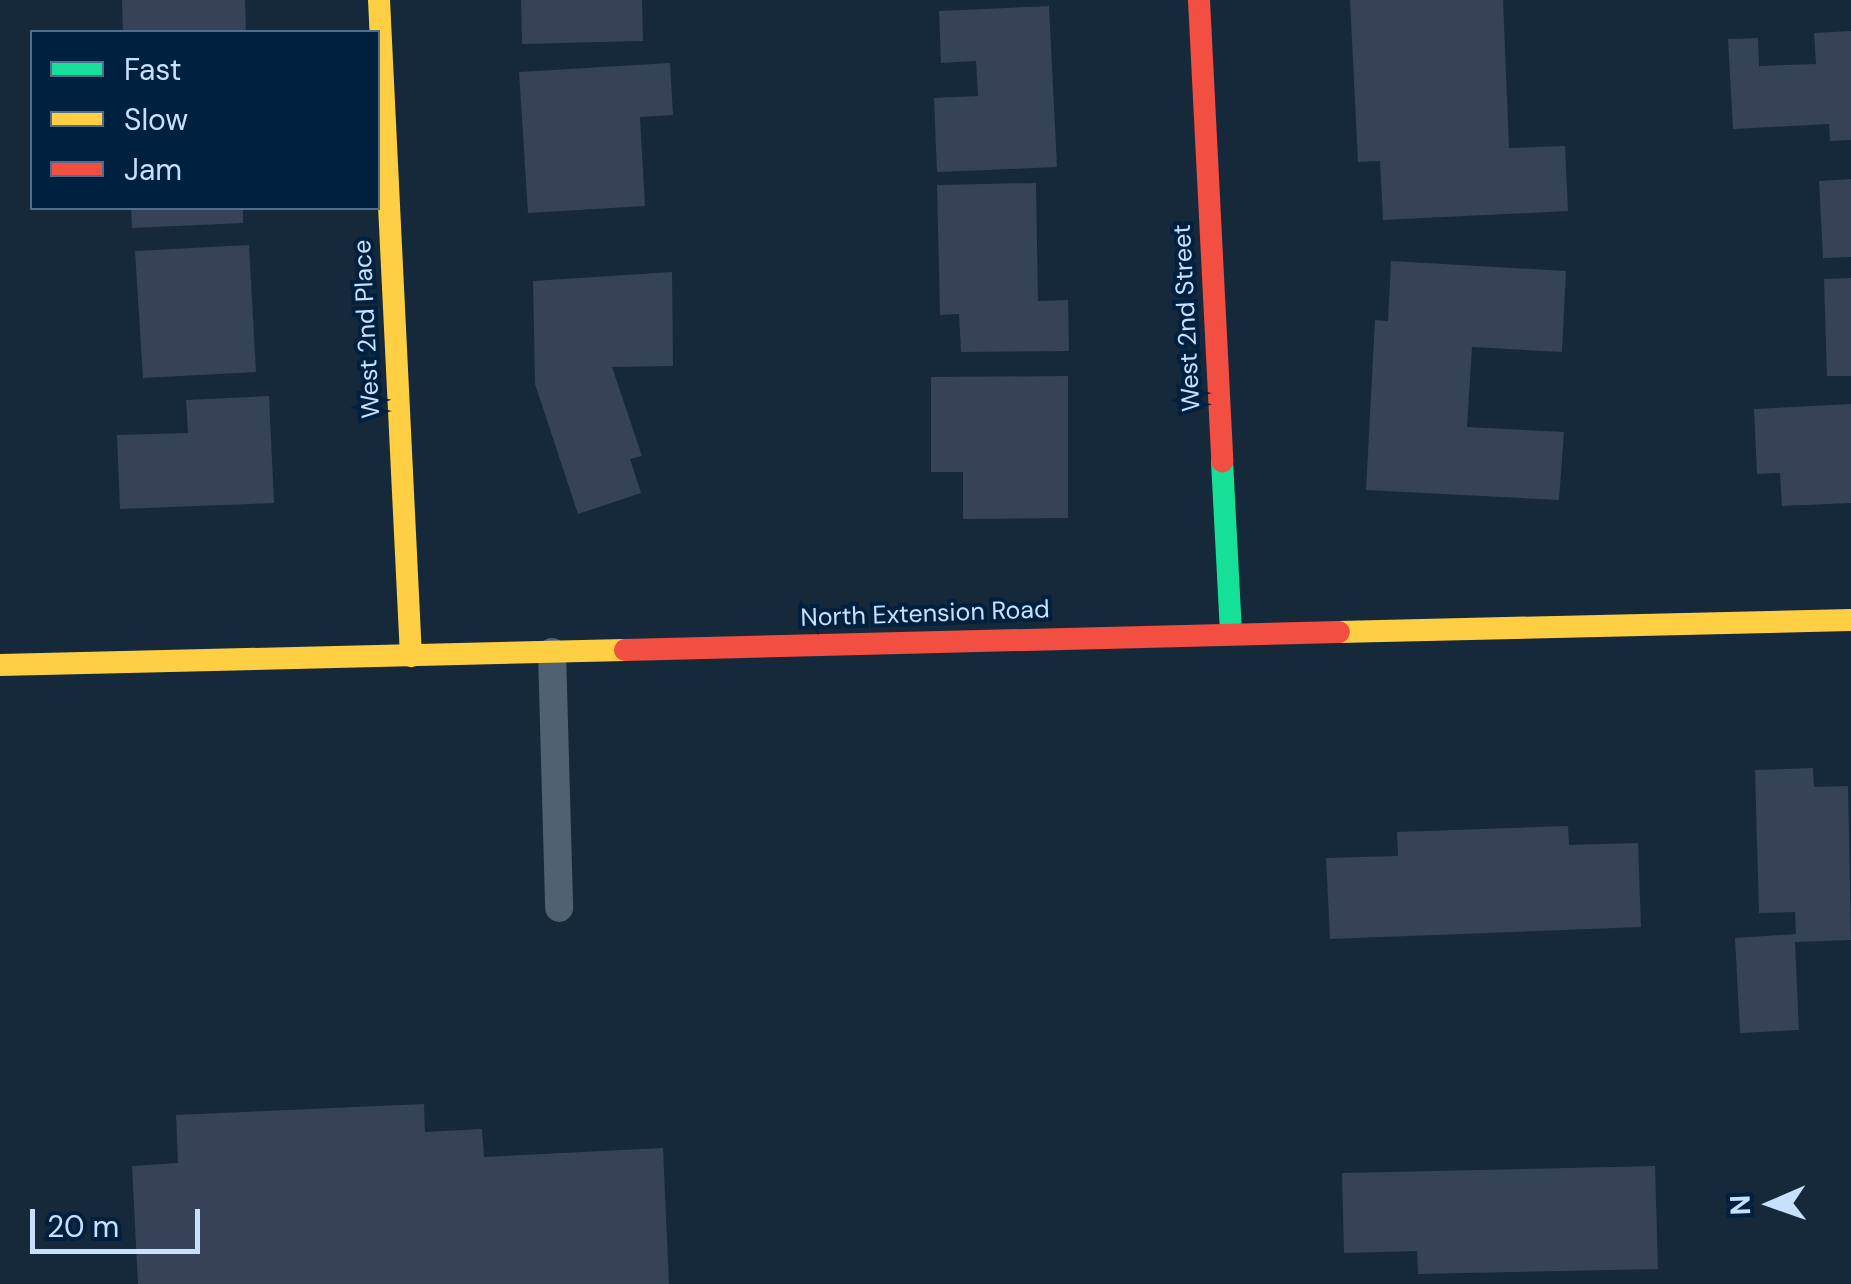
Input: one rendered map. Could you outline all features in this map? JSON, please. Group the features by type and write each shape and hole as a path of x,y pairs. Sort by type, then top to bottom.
{"street":[{"name":"West 2nd Place","path":"378,0 380,30"},
{"name":"West 2nd Street","path":"1199,0 1231,633"},
{"name":"West 2nd Place","path":"380,40 411,656"},
{"name":"North Extension Road","path":"0,665 1851,620"}],"lane":[{"path":"552,652 559,908"}],"building":[{"path":"122,0 245,0 246,30 123,30"},
{"path":"521,0 642,0 643,41 522,44"},
{"path":"1350,0 1503,0 1509,148 1565,146 1568,211 1383,220 1380,161 1358,162"},
{"path":"1049,6 1057,167 937,172 934,98 978,96 976,61 941,63 939,11"},
{"path":"1851,31 1851,140 1830,141 1829,124 1733,129 1728,39 1758,38 1759,66 1816,64 1814,33"},
{"path":"670,63 673,115 640,117 645,206 528,213 519,72"},
{"path":"1851,179 1851,257 1823,258 1819,181"},
{"path":"1036,183 1038,301 1068,300 1069,351 961,352 959,314 940,315 937,185"},
{"path":"131,210 243,210 243,223 132,228"},
{"path":"249,245 256,372 143,378 135,251"},
{"path":"1391,261 1566,271 1562,352 1472,347 1467,427 1564,432 1559,500 1366,490 1375,320 1388,321"},
{"path":"672,272 673,366 612,367 642,456 630,459 641,493 578,514 535,384 533,281"},
{"path":"1851,278 1851,376 1827,376 1824,279"},
{"path":"1068,376 1068,518 963,519 963,472 931,472 931,377"},
{"path":"269,396 274,503 120,509 117,435 188,433 186,400"},
{"path":"1851,404 1851,503 1782,506 1780,473 1757,474 1754,409"},
{"path":"1813,768 1814,787 1848,786 1851,940 1795,942 1799,1030 1740,1033 1735,938 1796,934 1795,912 1759,913 1755,770"},
{"path":"1568,826 1569,845 1638,843 1641,927 1330,939 1326,858 1398,856 1397,832"},
{"path":"424,1104 425,1132 482,1129 484,1157 663,1148 669,1284 138,1284 132,1166 178,1163 176,1115"},
{"path":"1655,1166 1658,1269 1418,1274 1417,1251 1344,1253 1342,1173"}],"traffic: fast":[{"path":"1222,461 1231,633"}],"traffic: slow":[{"path":"379,0 411,656"},
{"path":"1339,632 1851,620"},
{"path":"0,665 625,650"}],"traffic: jam":[{"path":"1199,0 1222,461"},
{"path":"625,650 1339,632"}]}
